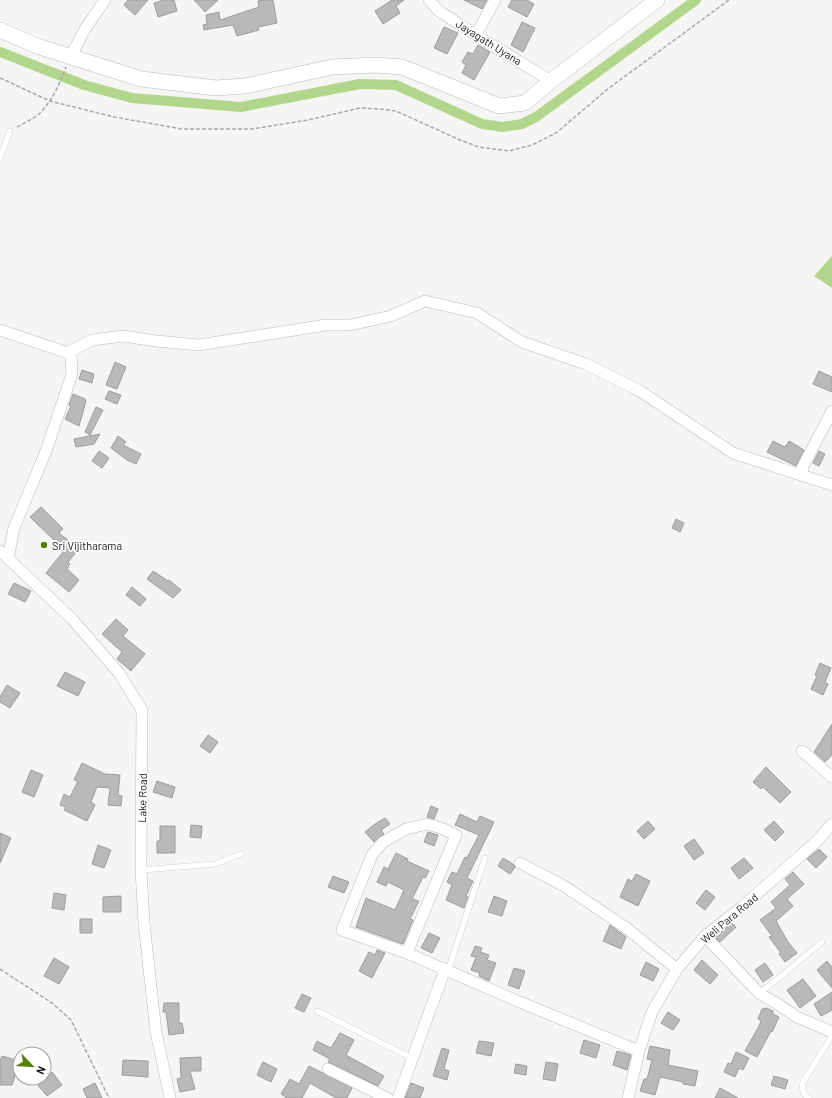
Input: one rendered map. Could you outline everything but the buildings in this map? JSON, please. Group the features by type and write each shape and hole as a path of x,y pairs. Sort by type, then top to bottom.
{"main road":[{"path":"0,30 69,62 141,79 216,88 245,86 332,67 376,65 402,67 499,106 525,103 551,81 657,0"}],"street":[{"path":"69,62 85,29 105,0"},
{"name":"Jayagath Uyana","path":"429,0 439,11 476,36 551,81"},
{"path":"476,36 495,0"},
{"path":"66,353 92,340 123,336 199,345 326,324 350,325 391,316 425,301 477,314 522,342 586,364 640,391 733,453 832,485"},
{"path":"0,330 71,354 72,374 46,451 14,528 8,559"},
{"path":"802,475 802,468 832,411"},
{"name":"Lake Road","path":"0,551 72,619 119,673 142,710 141,870 144,923 156,1032 170,1098"},
{"path":"802,751 832,777"},
{"path":"407,952 456,835 441,828 426,824 406,829 383,842 372,855 342,930 407,952 639,1051"},
{"name":"Weli Para Road","path":"628,1098 639,1051 652,1012 677,969 705,936 742,907 818,841 832,824"},
{"path":"520,863 564,886 625,927 677,969"},
{"path":"705,936 759,993 776,1002 797,1017 832,1032"},
{"path":"398,1098 412,1058 447,970"},
{"path":"328,1069 387,1098"}],"lane":[{"path":"0,158 10,131"},
{"path":"141,870 220,864 241,854"},
{"path":"447,970 485,858"},
{"path":"759,993 822,942"},
{"path":"317,1011 412,1058"},
{"path":"809,1098 806,1097 802,1090 803,1082 832,1036"}],"path":[{"path":"0,78 50,101 114,117 182,129 252,129 308,120 360,108 380,109 396,111 479,147 509,151 532,145 556,133 609,88 729,0"},
{"path":"10,131 38,115 50,101 56,92 69,62"},
{"path":"0,969 52,1003 71,1020 109,1098"}],"shaded area":[{"path":"832,256 832,288 814,276"}],"waterway":[{"path":"0,52 84,85 132,98 241,107 360,84 396,85 482,124 503,127 522,124 536,117 696,0"}],"place":[{"name":"Sri Vijitharama","path":"44,545"}]}
